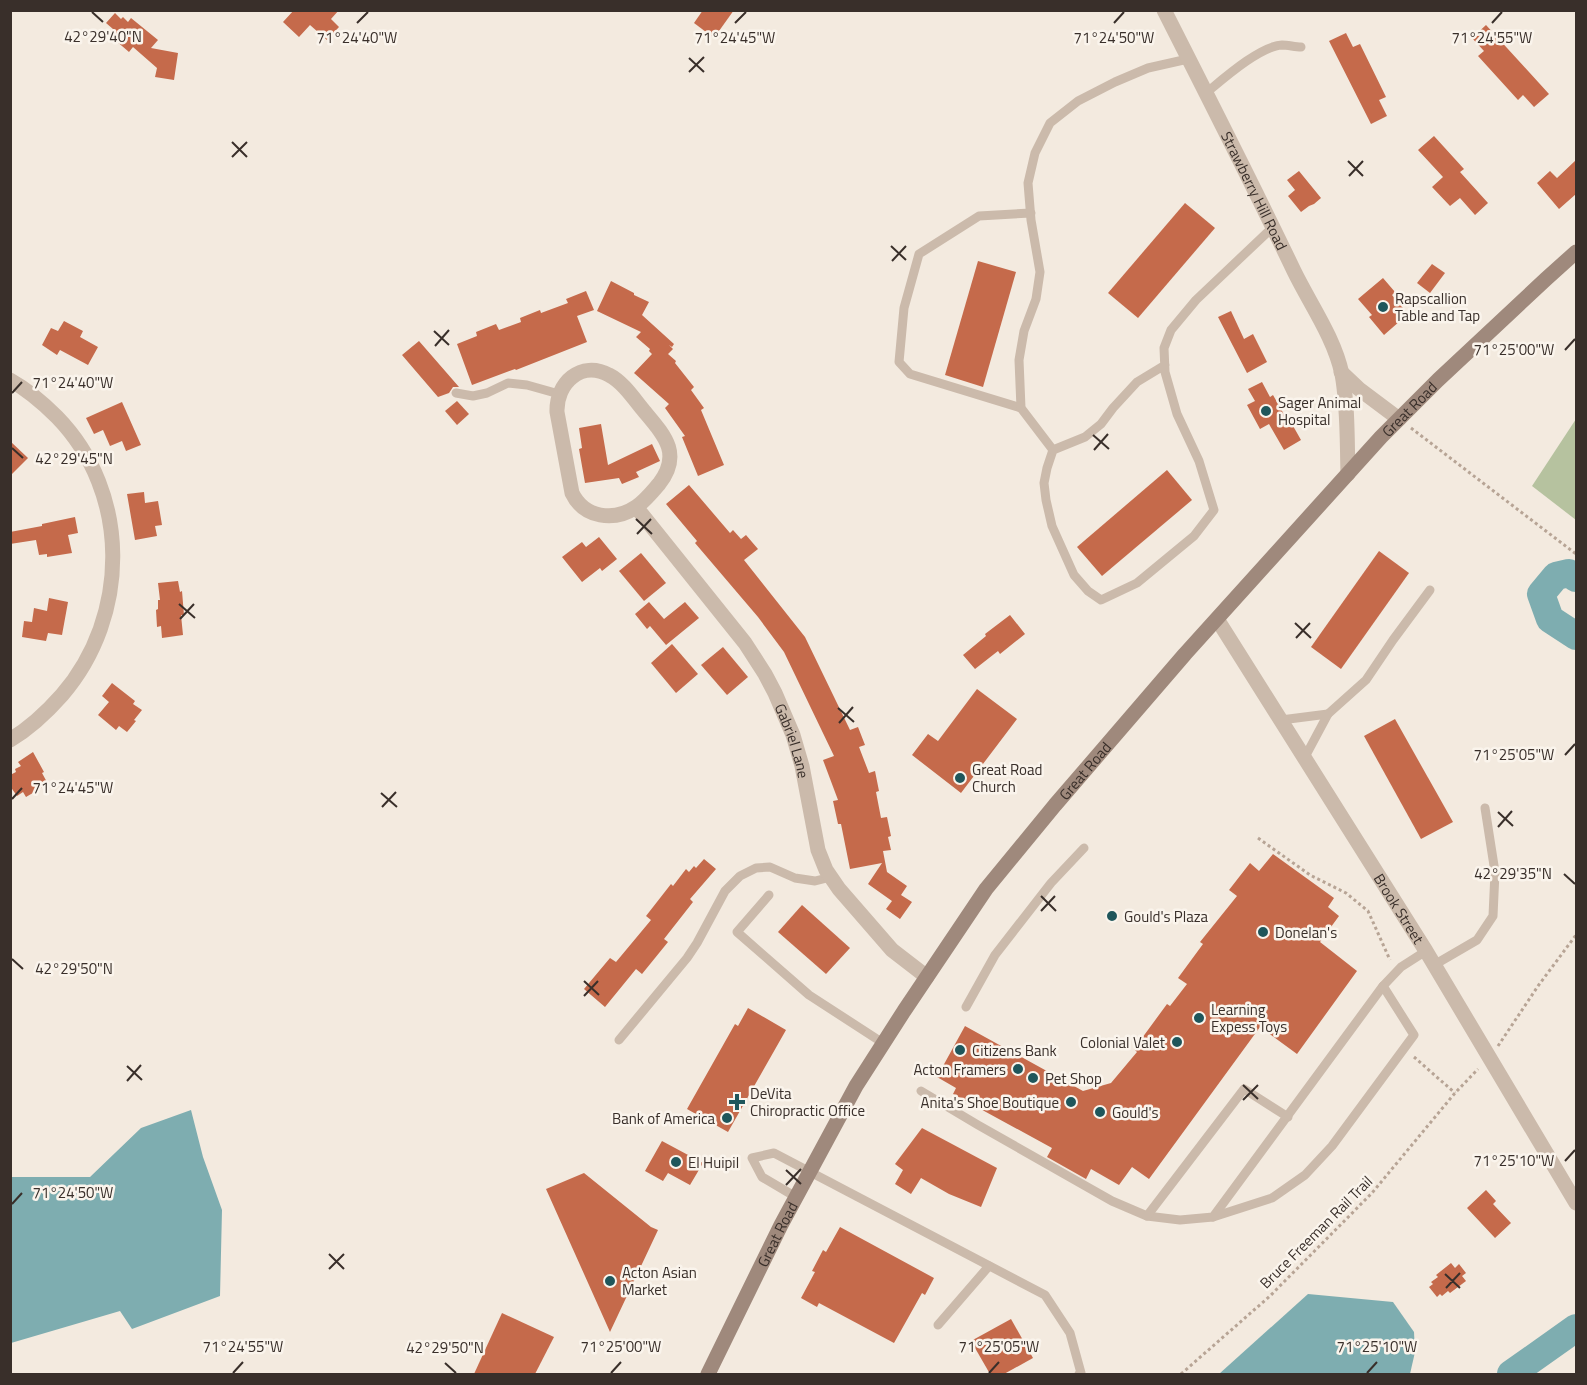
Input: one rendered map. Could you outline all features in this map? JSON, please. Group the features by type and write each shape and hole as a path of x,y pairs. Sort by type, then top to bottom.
{"main road":[{"name":"Great Road","path":"708,1374 796,1197 856,1086 975,904 1062,796 1348,474 1438,380 1576,252"}],"street":[{"name":"Strawberry Hill Road","path":"1164,10 1330,340 1341,372 1346,404 1348,474"},
{"path":"590,370 604,372 616,379 663,433 671,458 668,471 653,491 636,507 624,513 600,516 585,510 576,501 570,485 557,403 566,382 577,374 590,370"},
{"name":"Strawberry Hill Road","path":"1341,372 1359,389 1399,419"},
{"path":"10,380 42,402 82,447 97,478 107,510 112,534 113,566 109,603 99,636 88,660 73,683 53,705 33,724 10,740"},
{"name":"Gabriel Lane","path":"636,507 735,631 765,674 782,706 806,781 818,850 831,877 892,950 927,977"},
{"name":"Brook Street","path":"1217,619 1426,951 1576,1203"}],"lane":[{"path":"1206,93 1228,74 1258,54 1280,45 1301,47"},
{"path":"1053,450 1022,408 1019,360 1024,331 1036,299 1040,272 1028,183 1035,153 1050,123 1078,101 1114,82 1148,68 1188,59"},
{"path":"1022,408 910,374 899,363 904,308 919,254 979,216 1031,213"},
{"path":"1165,365 1137,382 1101,424 1085,437 1053,450 1047,468 1044,483 1052,526 1074,574 1088,591 1101,600 1137,584 1194,536 1214,510 1198,461 1177,414 1165,372 1165,365 1164,348 1171,330 1196,300 1273,227"},
{"path":"456,393 473,396 487,393 508,383 527,385 559,394"},
{"path":"1305,756 1328,714 1366,680 1430,590"},
{"path":"1281,720 1328,714"},
{"path":"1434,965 1477,940 1492,916 1495,872 1485,808"},
{"path":"966,1007 995,955 1051,883 1084,848"},
{"path":"619,1040 687,958 725,891 740,876 756,868 770,867 795,878 815,881 831,877"},
{"path":"769,895 737,932 808,995 883,1043"},
{"path":"1213,1217 1383,986 1401,966 1426,951"},
{"path":"921,1091 1113,1201 1147,1216 1180,1220 1213,1217 1272,1198 1305,1175 1332,1146 1404,1049 1414,1035 1383,986"},
{"path":"1147,1216 1244,1089 1288,1117"},
{"path":"796,1197 762,1177 752,1158 774,1153 1045,1295 1070,1334 1081,1373 1079,1374"},
{"path":"938,1325 989,1266"}],"path":[{"path":"1399,419 1575,553"},
{"path":"1258,838 1310,875 1346,893 1368,911 1395,973"},
{"path":"1538,986 1576,935"},
{"name":"Bruce Freeman Rail Trail","path":"1181,1374 1270,1296 1372,1193 1455,1093 1404,1049"}],"green space":[{"path":"1576,419 1576,520 1532,486"}],"water":[{"path":"191,1110 203,1157 222,1210 220,1296 132,1329 120,1311 11,1343 11,1177 90,1177 141,1128"},
{"path":"1308,1294 1393,1302 1414,1332 1415,1352 1410,1374 1219,1374"}],"building":[{"path":"294,10 339,10 331,19 339,27 327,40 310,25 299,37 283,22"},
{"path":"703,10 734,10 714,38 694,23"},
{"path":"115,13 128,22 131,18 158,40 151,48 178,53 174,80 155,77 157,68 133,47 129,52 115,40 118,37 106,23"},
{"path":"1486,25 1549,94 1534,107 1523,95 1518,100 1478,56 1484,51 1472,38"},
{"path":"1346,33 1353,47 1360,44 1386,97 1379,100 1387,116 1371,124 1329,41"},
{"path":"1434,136 1464,169 1460,172 1488,203 1475,215 1460,198 1450,206 1432,187 1443,177 1418,150"},
{"path":"1576,160 1576,194 1559,209 1537,183 1550,171 1557,178"},
{"path":"1299,171 1321,198 1301,212 1288,196 1295,190 1287,180"},
{"path":"1185,203 1215,228 1138,318 1108,293"},
{"path":"978,261 1016,272 983,387 945,375"},
{"path":"1432,264 1445,273 1430,293 1417,283"},
{"name":"Rapscallion Table and Tap","path":"1383,278 1395,292 1392,295 1408,314 1384,335 1369,317 1372,315 1358,299"},
{"path":"611,281 649,302 642,315 674,344 672,347 669,345 673,349 668,354 676,361 675,363 694,387 691,390 704,408 701,410 724,465 698,476 682,437 685,436 665,408 669,404 634,373 652,354 650,349 636,337 641,332 597,311"},
{"path":"586,291 594,310 577,316 587,342 472,385 457,344 477,336 476,332 496,324 499,330 521,322 520,318 540,310 541,313 568,303 566,299"},
{"path":"1231,311 1244,339 1253,334 1267,362 1247,373 1218,317"},
{"path":"64,321 83,331 80,337 98,347 88,365 60,350 57,355 42,345 51,328 58,331"},
{"path":"419,341 459,387 453,387 449,393 438,397 402,355"},
{"name":"Sager Animal Hospital","path":"1262,382 1270,397 1273,395 1286,418 1288,417 1301,440 1284,450 1269,424 1260,429 1247,405 1255,401 1248,389"},
{"path":"457,401 469,414 457,425 445,411"},
{"path":"122,402 141,445 126,451 122,441 110,446 103,430 94,434 86,418"},
{"path":"601,424 608,465 652,444 660,461 636,472 639,477 622,484 619,478 585,483 579,449 582,448 579,428"},
{"path":"10,441 28,458 10,476"},
{"path":"1167,470 1192,500 1102,576 1077,547"},
{"path":"689,485 730,533 733,530 741,539 746,535 758,549 744,560 805,637 850,730 858,727 865,745 859,747 869,773 875,771 881,818 887,817 891,836 888,837 891,850 883,851 887,872 907,886 901,895 912,902 900,919 886,909 892,901 868,884 882,863 850,869 841,824 838,824 833,801 838,800 823,760 834,756 784,652 666,504"},
{"path":"144,492 145,503 158,501 162,525 155,526 157,536 135,540 127,494"},
{"path":"75,517 78,533 68,535 72,553 47,557 47,554 39,555 36,540 10,544 10,532"},
{"path":"599,537 617,559 602,571 600,568 582,582 562,557 582,542 586,547"},
{"path":"1379,551 1409,573 1341,669 1311,647"},
{"path":"641,553 666,583 644,601 619,571"},
{"path":"178,581 180,592 182,591 183,635 162,638 161,626 157,627 156,610 158,600 160,600 158,583"},
{"path":"49,598 68,602 62,635 48,633 46,641 22,637 24,621 32,622 34,608 47,611"},
{"path":"649,602 664,619 685,602 699,618 666,645 650,626 647,629 635,614"},
{"path":"1010,615 1025,634 1000,654 998,651 975,669 963,655"},
{"path":"672,644 698,674 676,693 651,663"},
{"path":"723,647 748,677 727,695 701,665"},
{"path":"112,683 135,701 133,704 142,710 127,732 119,726 116,730 98,715 109,702 102,696"},
{"path":"977,689 1017,719 961,793 912,755 928,734 938,741"},
{"path":"1395,719 1453,822 1421,839 1364,736"},
{"path":"33,752 48,784 26,797 23,792 17,796 10,786 10,775 21,766 18,762"},
{"path":"1273,854 1334,898 1328,907 1339,916 1320,942 1357,971 1297,1054 1260,1027 1149,1179 1132,1167 1119,1185 1091,1169 1086,1179 1047,1157 1052,1148 953,1094 956,1088 937,1077 965,1026 1083,1091 1111,1083 1137,1052 1134,1049 1167,1004 1170,1006 1187,984 1178,978 1203,944 1200,942 1237,896 1229,890 1250,863 1259,871"},
{"path":"704,859 716,869 690,899 693,902 664,939 668,942 642,974 636,969 605,1007 584,989 610,958 616,962 651,920 646,916 671,884 673,886 686,869 689,872"},
{"path":"802,905 850,948 826,974 778,932"},
{"path":"748,1008 786,1030 728,1132 687,1109 735,1024 738,1026"},
{"path":"922,1128 997,1168 981,1207 949,1194 921,1178 911,1194 895,1184 903,1170 895,1164"},
{"name":"El Huipil","path":"662,1141 703,1163 690,1185 668,1173 663,1181 645,1171"},
{"name":"Acton Asian Market","path":"584,1173 651,1227 658,1230 610,1332 546,1189"},
{"path":"1486,1190 1496,1201 1493,1204 1511,1223 1495,1238 1467,1208"},
{"path":"840,1227 934,1278 925,1295 922,1293 894,1343 819,1303 817,1307 801,1298 815,1272 812,1271 823,1250 826,1252"},
{"path":"1451,1263 1455,1268 1459,1264 1466,1273 1462,1276 1466,1281 1450,1293 1448,1291 1437,1297 1429,1287 1433,1284 1431,1282"},
{"path":"502,1313 554,1337 535,1374 474,1374"},
{"path":"1011,1319 1033,1358 1004,1374 990,1374 971,1341"}],"waterway":[{"path":"1576,578 1569,573 1556,576 1541,594 1550,619 1576,636"},
{"path":"1511,1374 1576,1328"}],"place":[{"name":"Rapscallion Table and Tap","path":"1383,307"},
{"name":"Sager Animal Hospital","path":"1266,411"},
{"name":"Great Road Church","path":"960,778"},
{"name":"Gould's Plaza","path":"1112,916"},
{"name":"Donelan's","path":"1263,932"},
{"name":"Learning Expess Toys","path":"1199,1018"},
{"name":"Colonial Valet","path":"1177,1042"},
{"name":"Citizens Bank","path":"960,1050"},
{"name":"Acton Framers","path":"1018,1069"},
{"name":"Pet Shop","path":"1033,1078"},
{"name":"DeVita Chiropractic Office","path":"737,1102"},
{"name":"Anita's Shoe Boutique","path":"1071,1102"},
{"name":"Gould's","path":"1100,1112"},
{"name":"Bank of America","path":"727,1118"},
{"name":"El Huipil","path":"676,1162"},
{"name":"Acton Asian Market","path":"610,1281"}]}
